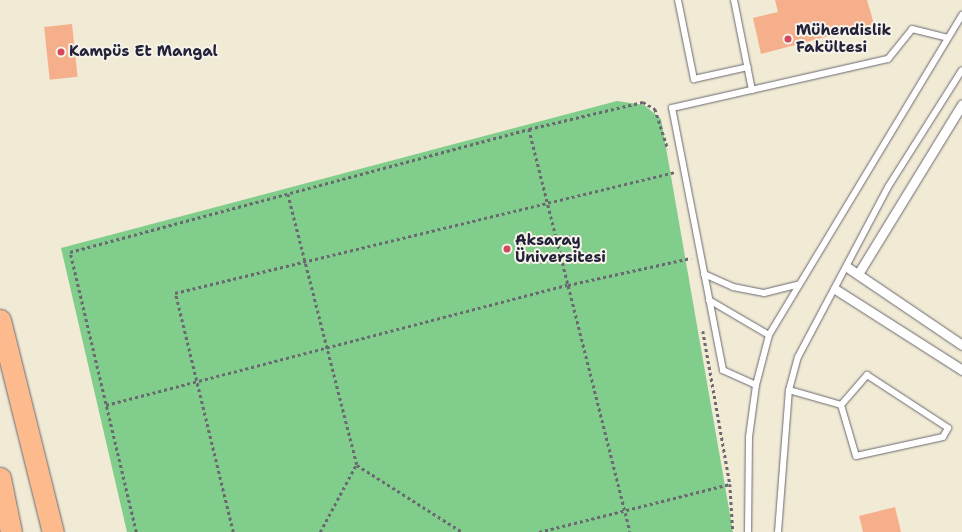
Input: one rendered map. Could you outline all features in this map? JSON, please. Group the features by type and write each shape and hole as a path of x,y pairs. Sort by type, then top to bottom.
{"highway":[{"path":"0,320 53,532"},
{"path":"0,478 12,532"}],"street":[{"path":"858,274 962,104"},
{"path":"847,267 962,345"},
{"path":"835,289 962,370"}],"lane":[{"path":"678,0 694,79 748,67"},
{"path":"734,0 752,90"},
{"path":"748,532 749,437 756,385 769,335 962,14"},
{"path":"756,385 723,370 672,108 888,59 912,29 948,38"},
{"path":"778,532 789,390 798,357 888,187 962,70"},
{"path":"704,274 734,287 764,293 799,284"},
{"path":"709,300 769,335"},
{"path":"867,375 948,428 943,437 856,456 841,405 867,375"},
{"path":"789,390 841,405"}],"path":[{"path":"136,532 70,252 529,129 643,102 655,109 669,151"},
{"path":"529,129 630,532"},
{"path":"673,165 677,180"},
{"path":"233,532 175,293 675,172"},
{"path":"288,194 326,348 357,464 462,532"},
{"path":"106,405 568,285 690,258 692,265"},
{"path":"703,328 730,484 733,532"},
{"path":"320,532 357,464"},
{"path":"539,532 730,484"}],"green space":[{"path":"617,101 644,105 661,119 733,532 127,532 61,248"}],"building":[{"name":"Mühendislik Fakültesi","path":"775,0 867,0 874,24 761,54 753,18 778,12"},
{"path":"72,24 78,77 50,80 44,27"},
{"path":"895,507 901,532 863,532 859,516"}],"place":[{"name":"Mühendislik Fakültesi","path":"788,39"},
{"name":"Kampüs Et Mangal","path":"61,52"},
{"name":"Aksaray Üniversitesi","path":"507,249"}]}
